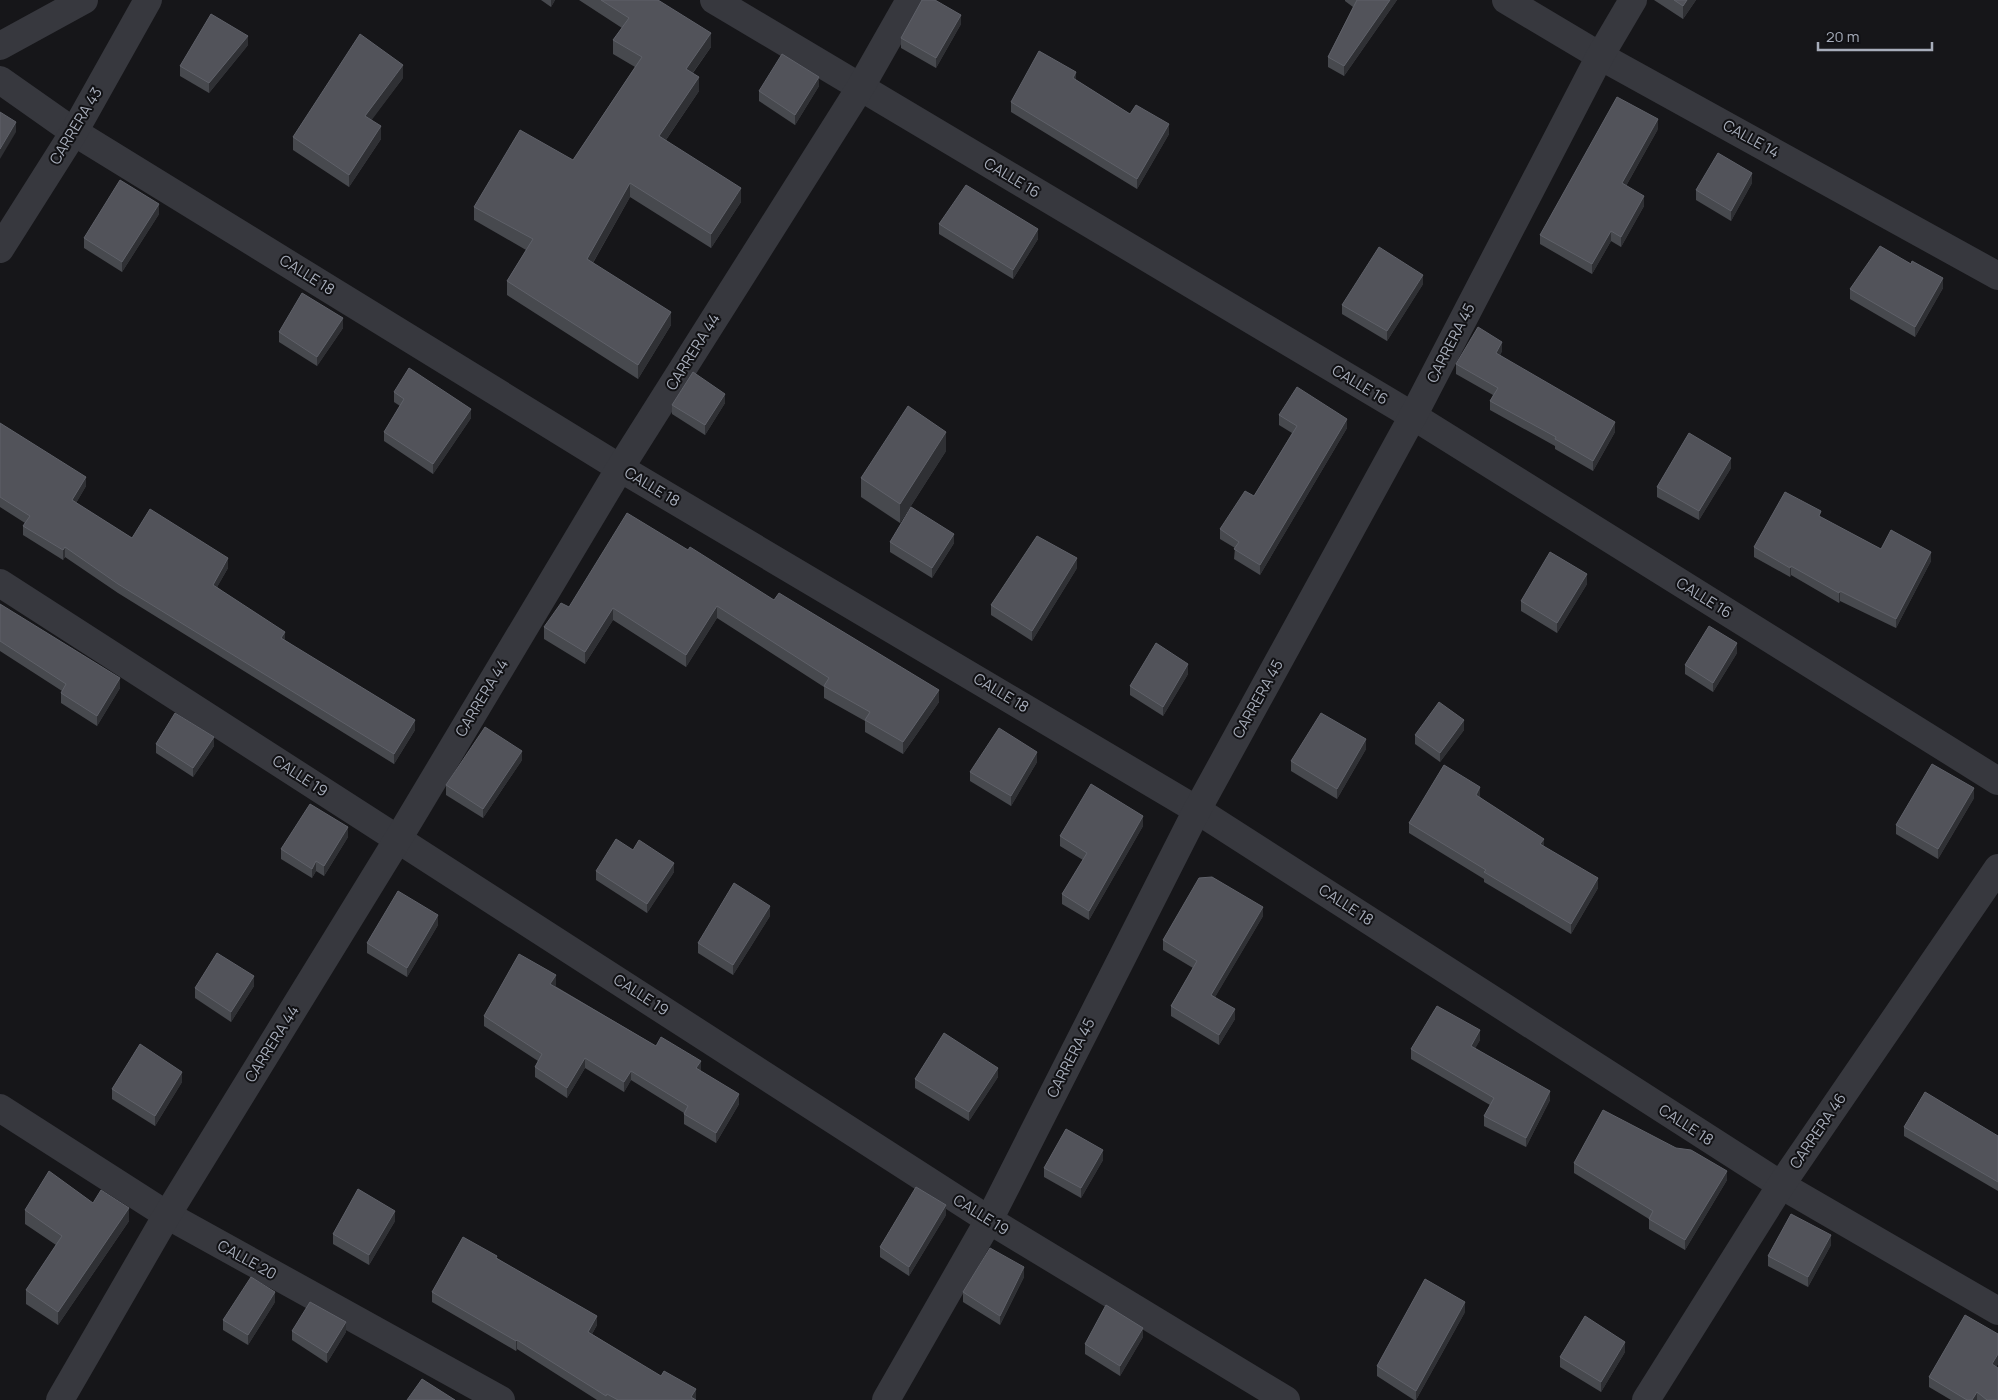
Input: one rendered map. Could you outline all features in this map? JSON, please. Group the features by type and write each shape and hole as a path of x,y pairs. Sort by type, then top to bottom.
{"street":[{"path":"0,46 84,0"},
{"name":"CARRERA 43","path":"0,249 74,132 148,0"},
{"name":"CALLE 16","path":"714,0 1413,416 1998,781"},
{"name":"CARRERA 44","path":"60,1400 167,1215 398,839 620,468 860,88 910,0"},
{"name":"CALLE 14","path":"1506,0 1600,56 1998,276"},
{"name":"CARRERA 45","path":"886,1400 988,1220 1197,810 1413,416 1600,56 1633,0"},
{"name":"CALLE 18","path":"0,80 74,132 620,468 1197,810 1781,1186 1998,1312"},
{"name":"CALLE 19","path":"0,583 988,1220 1286,1400"},
{"name":"CARRERA 46","path":"1646,1400 1781,1186 1998,868"},
{"name":"CALLE 20","path":"0,1108 167,1215 501,1400"}],"building":[{"path":"601,0 658,0 711,33 686,69 699,77 659,136 741,188 711,234 630,183 587,259 671,312 638,365 507,281 533,239 474,207 520,130 573,160 642,57 613,40 629,18"},
{"path":"922,0 935,0 961,15 936,58 901,38"},
{"path":"1357,0 1390,0 1344,66 1328,57"},
{"path":"1674,0 1687,0 1683,6"},
{"path":"211,14 248,36 209,83 180,66"},
{"path":"360,34 403,65 365,116 381,126 349,175 293,137"},
{"path":"1039,51 1076,72 1073,78 1130,114 1136,105 1169,124 1137,179 1011,102"},
{"path":"782,54 819,77 795,115 759,91"},
{"path":"1617,97 1658,119 1622,183 1644,196 1621,237 1611,231 1592,264 1540,235"},
{"path":"0,112 16,122 0,149"},
{"path":"1718,153 1752,173 1731,211 1696,190"},
{"path":"120,180 159,204 122,262 84,238"},
{"path":"966,185 1038,229 1013,270 939,224"},
{"path":"1880,246 1911,264 1912,261 1943,278 1915,327 1850,289"},
{"path":"1379,247 1423,275 1387,331 1342,305"},
{"path":"302,293 343,318 317,357 279,332"},
{"path":"1478,327 1502,342 1496,353 1615,422 1593,461 1555,439 1556,437 1490,401 1498,388 1456,364"},
{"path":"409,368 471,409 433,464 384,432 404,399 394,392"},
{"path":"693,372 725,394 705,425 672,405"},
{"path":"1297,387 1347,419 1260,565 1234,549 1239,542 1220,529 1245,491 1254,496 1297,426 1279,415"},
{"path":"908,406 946,432 900,504 861,478"},
{"path":"0,423 86,477 72,500 132,538 150,509 228,558 213,585 285,632 281,638 415,720 394,754 118,584 65,547 63,550 23,526 30,516 0,497"},
{"path":"1689,433 1731,458 1699,511 1657,487"},
{"path":"1785,492 1821,511 1819,516 1881,549 1891,530 1931,552 1896,619 1840,591 1839,593 1754,547"},
{"path":"911,507 954,534 932,568 890,542"},
{"path":"627,513 688,550 690,547 774,600 779,593 939,690 903,742 865,720 870,712 824,686 829,678 717,606 686,655 613,608 585,652 544,627 561,603 569,607"},
{"path":"1037,536 1077,558 1032,631 991,605"},
{"path":"1550,552 1587,574 1557,623 1521,601"},
{"path":"0,604 120,678 97,716 61,693 66,684 0,641"},
{"path":"1709,626 1737,643 1713,683 1685,665"},
{"path":"1156,643 1188,664 1163,707 1130,686"},
{"path":"1439,702 1464,720 1440,753 1415,735"},
{"path":"175,713 214,737 193,768 156,744"},
{"path":"1321,713 1366,739 1337,789 1291,761"},
{"path":"485,727 522,751 483,809 446,785"},
{"path":"999,728 1037,752 1011,796 970,772"},
{"path":"1932,764 1974,788 1938,849 1896,825"},
{"path":"1444,765 1480,787 1476,795 1544,839 1540,844 1598,878 1571,924 1484,872 1486,870 1409,823"},
{"path":"1091,784 1143,816 1089,911 1062,894 1087,853 1060,836"},
{"path":"310,804 348,827 324,866 316,861 312,869 281,849"},
{"path":"616,839 633,850 639,840 674,863 647,904 596,871"},
{"path":"1212,877 1263,907 1211,995 1235,1009 1219,1035 1171,1006 1197,961 1163,940 1199,878"},
{"path":"734,883 770,906 733,965 698,943"},
{"path":"398,891 438,915 407,968 367,943"},
{"path":"217,953 254,976 231,1012 195,988"},
{"path":"519,954 556,975 550,984 656,1046 661,1037 701,1061 696,1068 739,1094 716,1133 684,1114 688,1106 631,1071 624,1082 585,1058 567,1088 535,1067 542,1054 484,1016"},
{"path":"1437,1006 1480,1030 1471,1046 1550,1091 1526,1138 1484,1116 1494,1098 1411,1049"},
{"path":"944,1033 998,1068 969,1112 915,1079"},
{"path":"140,1044 182,1072 155,1116 112,1089"},
{"path":"1925,1092 1998,1136 1998,1182 1904,1127"},
{"path":"1603,1110 1676,1148 1691,1150 1727,1171 1685,1240 1649,1219 1653,1211 1574,1163"},
{"path":"1066,1129 1103,1150 1081,1188 1044,1168"},
{"path":"49,1171 93,1203 101,1190 129,1208 58,1312 26,1290 62,1236 25,1210"},
{"path":"916,1187 946,1205 909,1267 880,1247"},
{"path":"358,1189 395,1211 369,1255 333,1234"},
{"path":"1791,1214 1831,1235 1808,1277 1768,1256"},
{"path":"463,1237 597,1316 588,1332 661,1376 664,1371 696,1389 691,1397 696,1400 618,1400 607,1394 606,1396 517,1340 432,1292"},
{"path":"990,1248 1024,1267 1000,1316 963,1292"},
{"path":"251,1277 275,1292 248,1335 223,1320"},
{"path":"1425,1279 1465,1302 1416,1391 1377,1366"},
{"path":"310,1302 346,1322 327,1353 292,1331"},
{"path":"1106,1305 1143,1328 1120,1366 1085,1344"},
{"path":"1965,1315 1998,1334 1998,1354 1992,1364 1998,1368 1998,1400 1987,1400 1977,1392 1972,1400 1967,1400 1929,1377"},
{"path":"1585,1316 1625,1342 1601,1382 1560,1357"},
{"path":"422,1379 455,1400 407,1400"}]}
